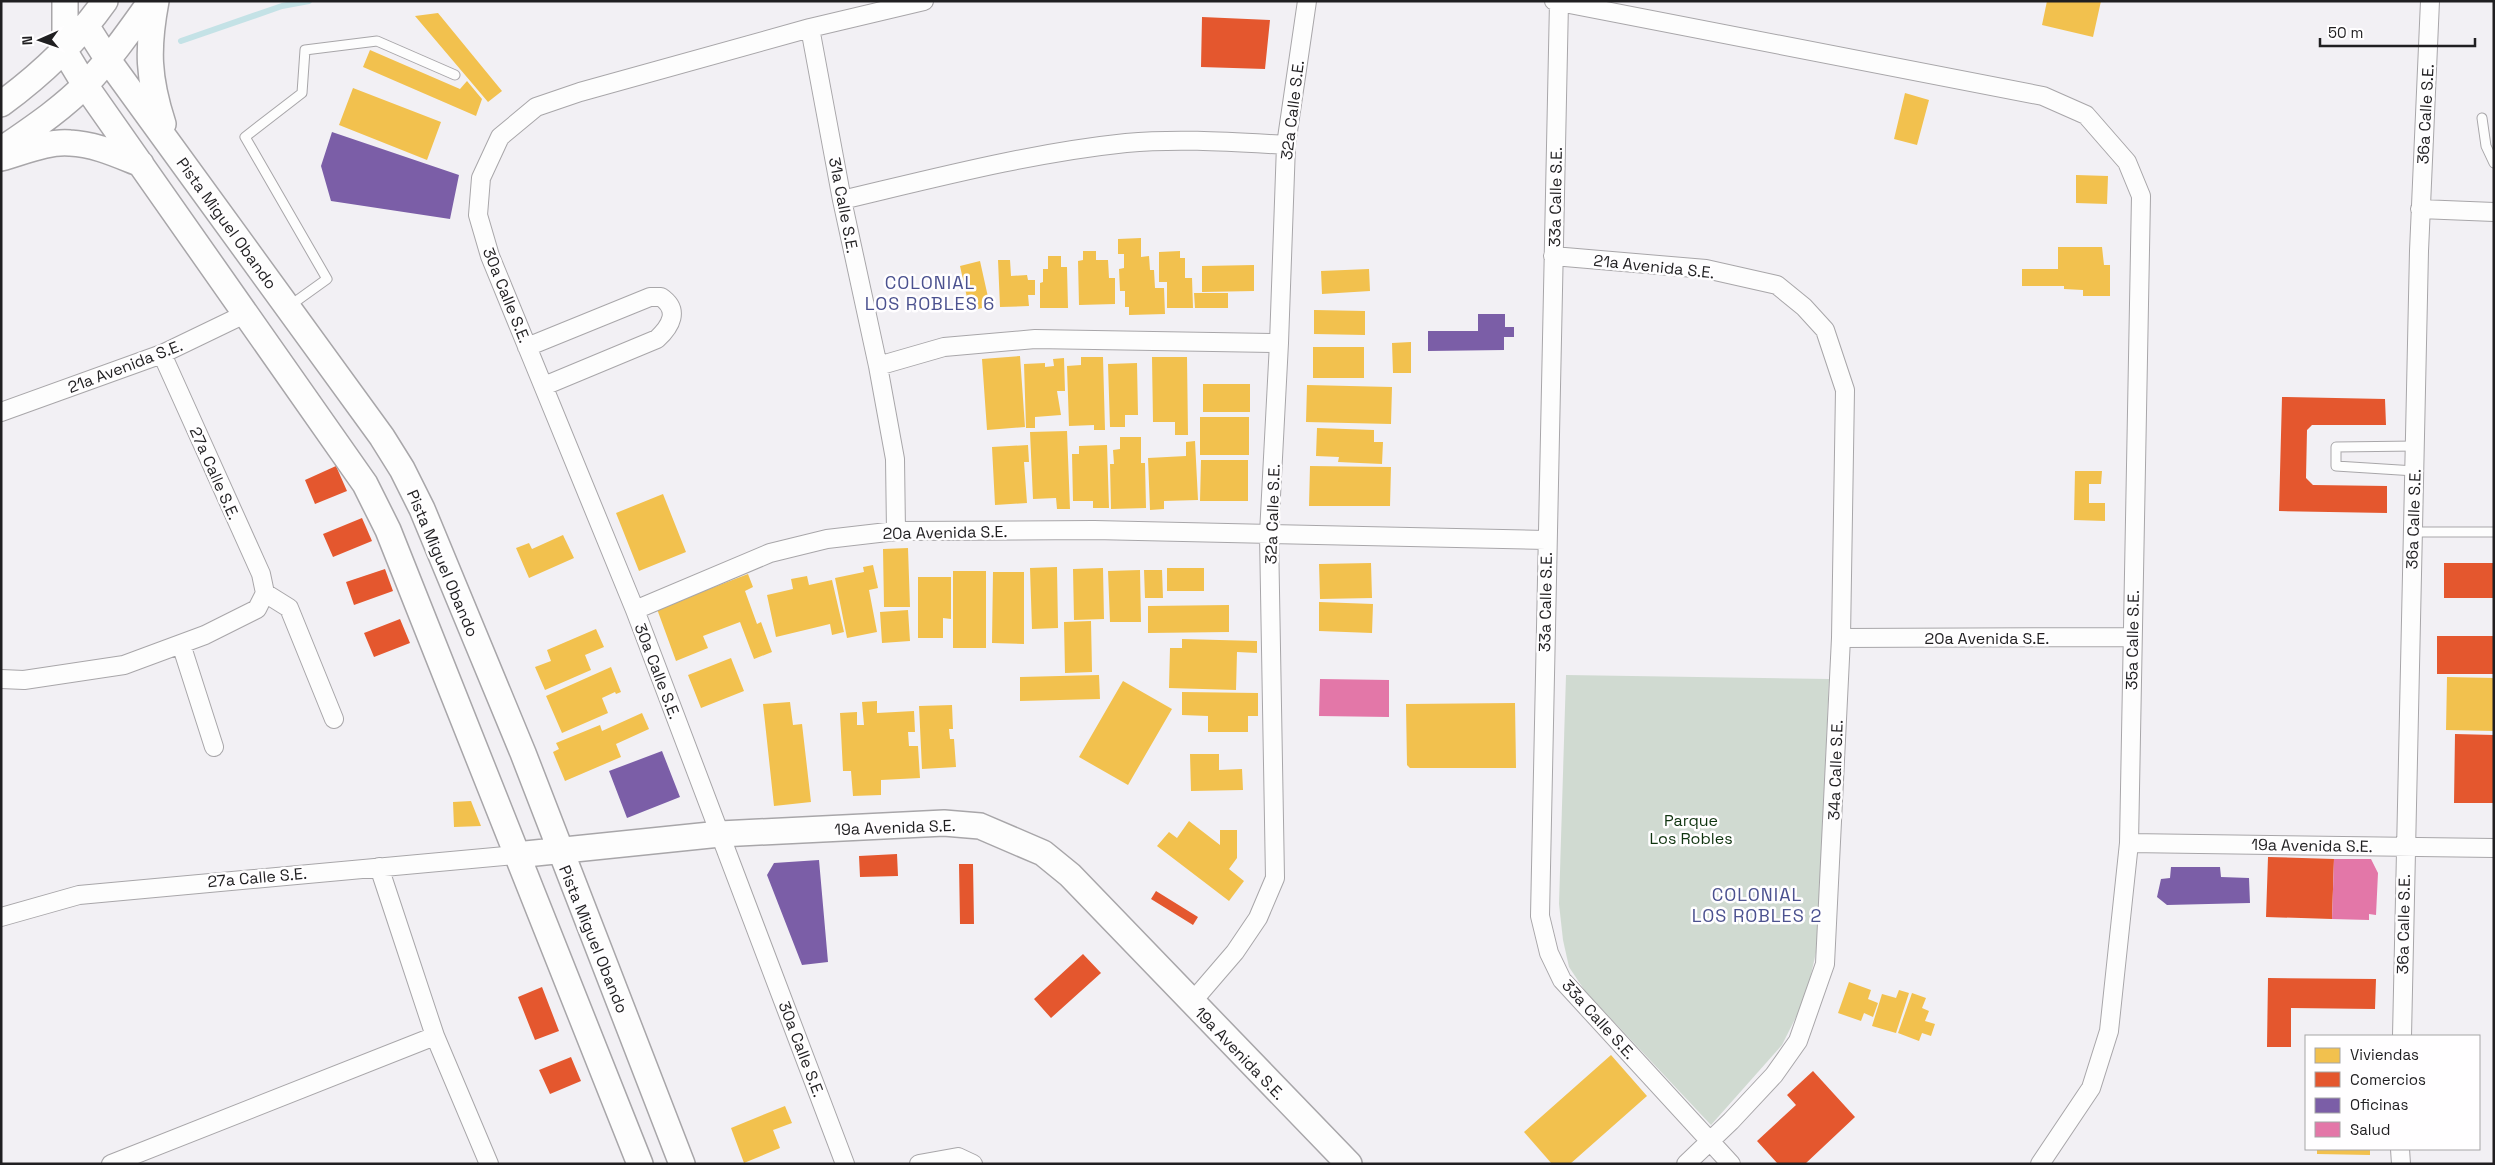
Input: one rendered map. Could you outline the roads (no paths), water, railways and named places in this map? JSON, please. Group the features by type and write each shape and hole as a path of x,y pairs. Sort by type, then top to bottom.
{"main road":[{"path":"65,1 64,52 85,85 364,484 388,530 640,1164"},
{"path":"1,104 64,52 87,27 105,1"},
{"path":"1,150 32,129 85,85 108,60 152,1"},
{"path":"156,1 149,37 153,94 171,148"},
{"name":"Pista Miguel Obando","path":"87,27 108,60 171,148 382,437 402,469 422,509 523,753 682,1164"},
{"path":"1,158 68,142 95,146 141,164"},
{"name":"19a Avenida S.E.","path":"516,855 720,834 944,823 980,826 1042,852 1070,875 1349,1164"}],"street":[{"path":"810,28 924,1"},
{"name":"32a Calle S.E.","path":"1192,1002 1235,952 1258,918 1275,878 1269,534 1279,343 1286,145 1307,1"},
{"path":"1554,1 1559,2"},
{"name":"36a Calle S.E.","path":"2402,1035 2420,209 2430,1"},
{"name":"35a Calle S.E.","path":"1559,2 2033,94 2086,115 2127,162 2141,196 2129,843 2110,1031 2091,1088 2040,1164"},
{"name":"33a Calle S.E.","path":"1559,2 1546,540 1540,916 1549,953 1562,980 1710,1140"},
{"name":"30a Calle S.E.","path":"810,28 590,89 536,107 500,137 481,178 478,215 490,256 635,610 846,1164"},
{"name":"31a Calle S.E.","path":"810,28 842,200 878,366 895,459 896,531"},
{"path":"842,200 1009,162 1126,143 1212,140 1286,145"},
{"path":"2420,209 2494,212"},
{"name":"21a Avenida S.E.","path":"1553,256 1706,269 1777,285 1804,308 1825,330"},
{"path":"527,347 650,298 661,297 672,308 673,318 668,329 657,339 544,386"},
{"name":"21a Avenida S.E.","path":"1,412 162,354 246,314"},
{"name":"34a Calle S.E.","path":"1686,1164 1774,1075 1798,1041 1825,964 1829,919 1841,638 1845,390 1825,330"},
{"path":"878,366 944,347 1035,339 1279,343"},
{"name":"27a Calle S.E.","path":"162,354 261,574 265,593"},
{"name":"20a Avenida S.E.","path":"635,610 770,553 826,539 896,531 1094,530 1546,540"},
{"path":"1,679 24,680 124,665 205,635 258,609 265,593 289,608 334,719"},
{"name":"20a Avenida S.E.","path":"1841,638 2132,637"},
{"path":"180,644 214,747"},
{"name":"19a Avenida S.E.","path":"2129,843 2494,848"},
{"name":"27a Calle S.E.","path":"1,917 79,895 516,855"},
{"path":"379,867 434,1036 489,1164"},
{"path":"111,1164 434,1036"},
{"path":"1710,1140 1731,1164"},
{"path":"2400,1150 2401,1164"},
{"path":"919,1164 958,1157 973,1164"}],"lane":[{"path":"288,307 327,279 245,137 302,93 305,50 377,41 455,75"},
{"path":"2482,118 2486,146 2494,163"},
{"path":"2414,471 2336,466 2336,447 2416,446"},
{"path":"2414,532 2494,532"}],"waterway":[{"path":"181,41 282,6 309,1"}],"district":[{"name":"COLONIAL LOS ROBLES 6","path":"930,293"},
{"name":"COLONIAL LOS ROBLES 2","path":"1757,905"}],"park label":[{"name":"Parque Los Robles","path":"1691,829"}]}
